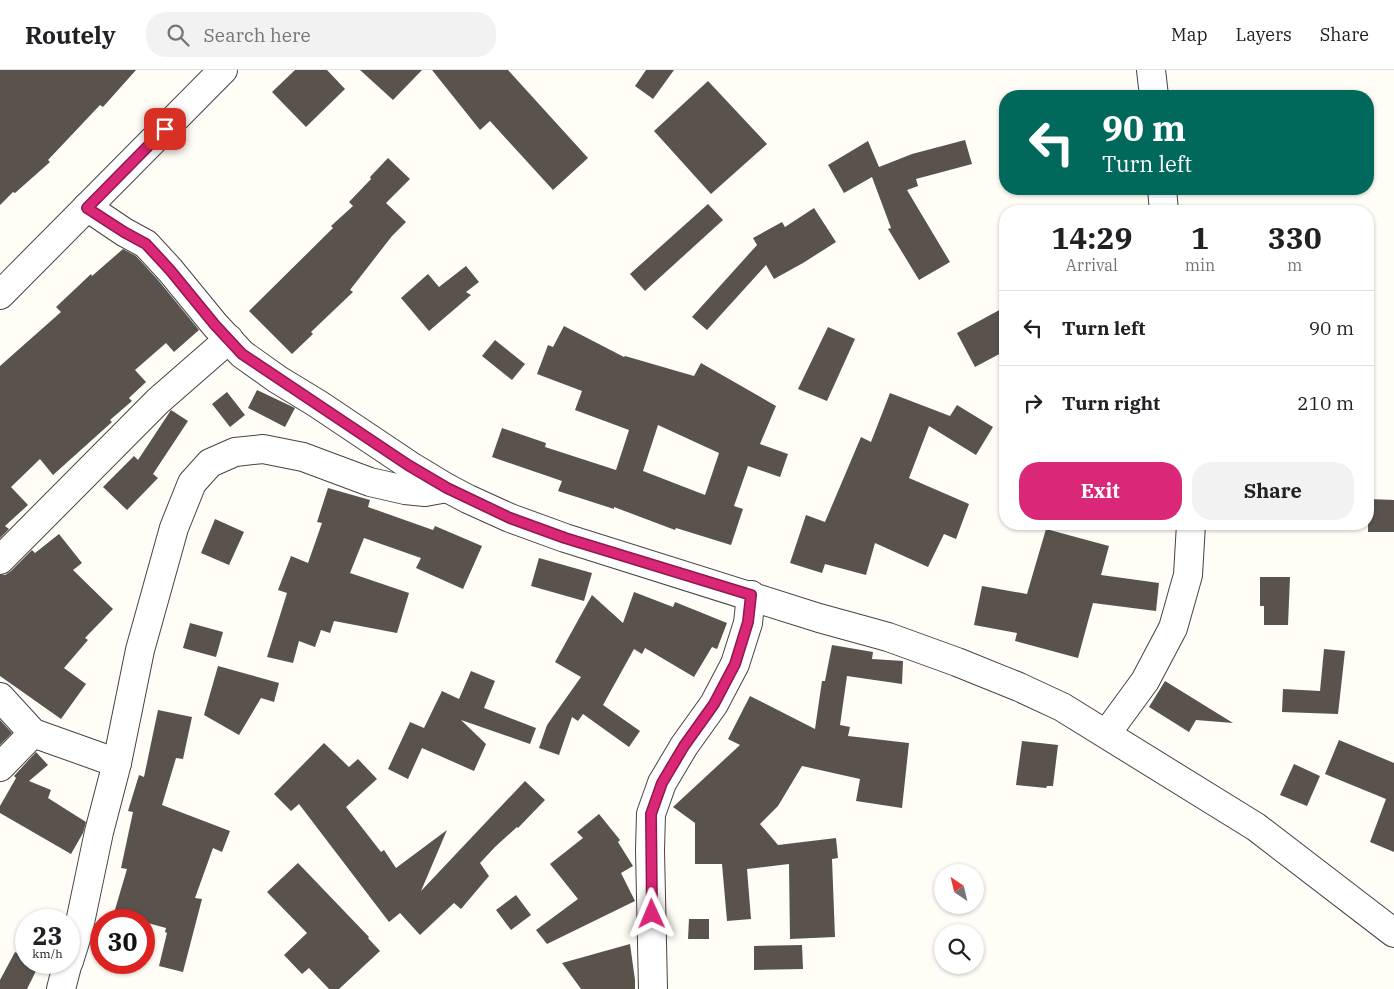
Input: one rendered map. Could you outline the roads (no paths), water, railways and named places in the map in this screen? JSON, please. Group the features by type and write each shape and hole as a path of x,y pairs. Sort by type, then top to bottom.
{"street":[{"path":"0,295 223,70"},
{"path":"1152,70 1154,90"},
{"path":"87,208 146,244 242,354 408,465 447,488 510,518 556,535 819,618 888,637 957,662 1062,708 1107,733 1256,827 1394,933"},
{"path":"0,560 158,401 228,340"},
{"path":"80,922 99,832 117,763 140,650 174,528 192,483 210,463 235,452 263,449 303,457 370,482 404,490 425,492 447,488"},
{"path":"1107,733 1145,680 1173,628 1188,575 1191,530"},
{"path":"653,989 651,814 662,783 684,746 714,704 735,664 748,622 751,595"},
{"path":"0,696 33,733 117,763"},
{"path":"0,767 33,733"},
{"path":"60,989 65,974"}]}
